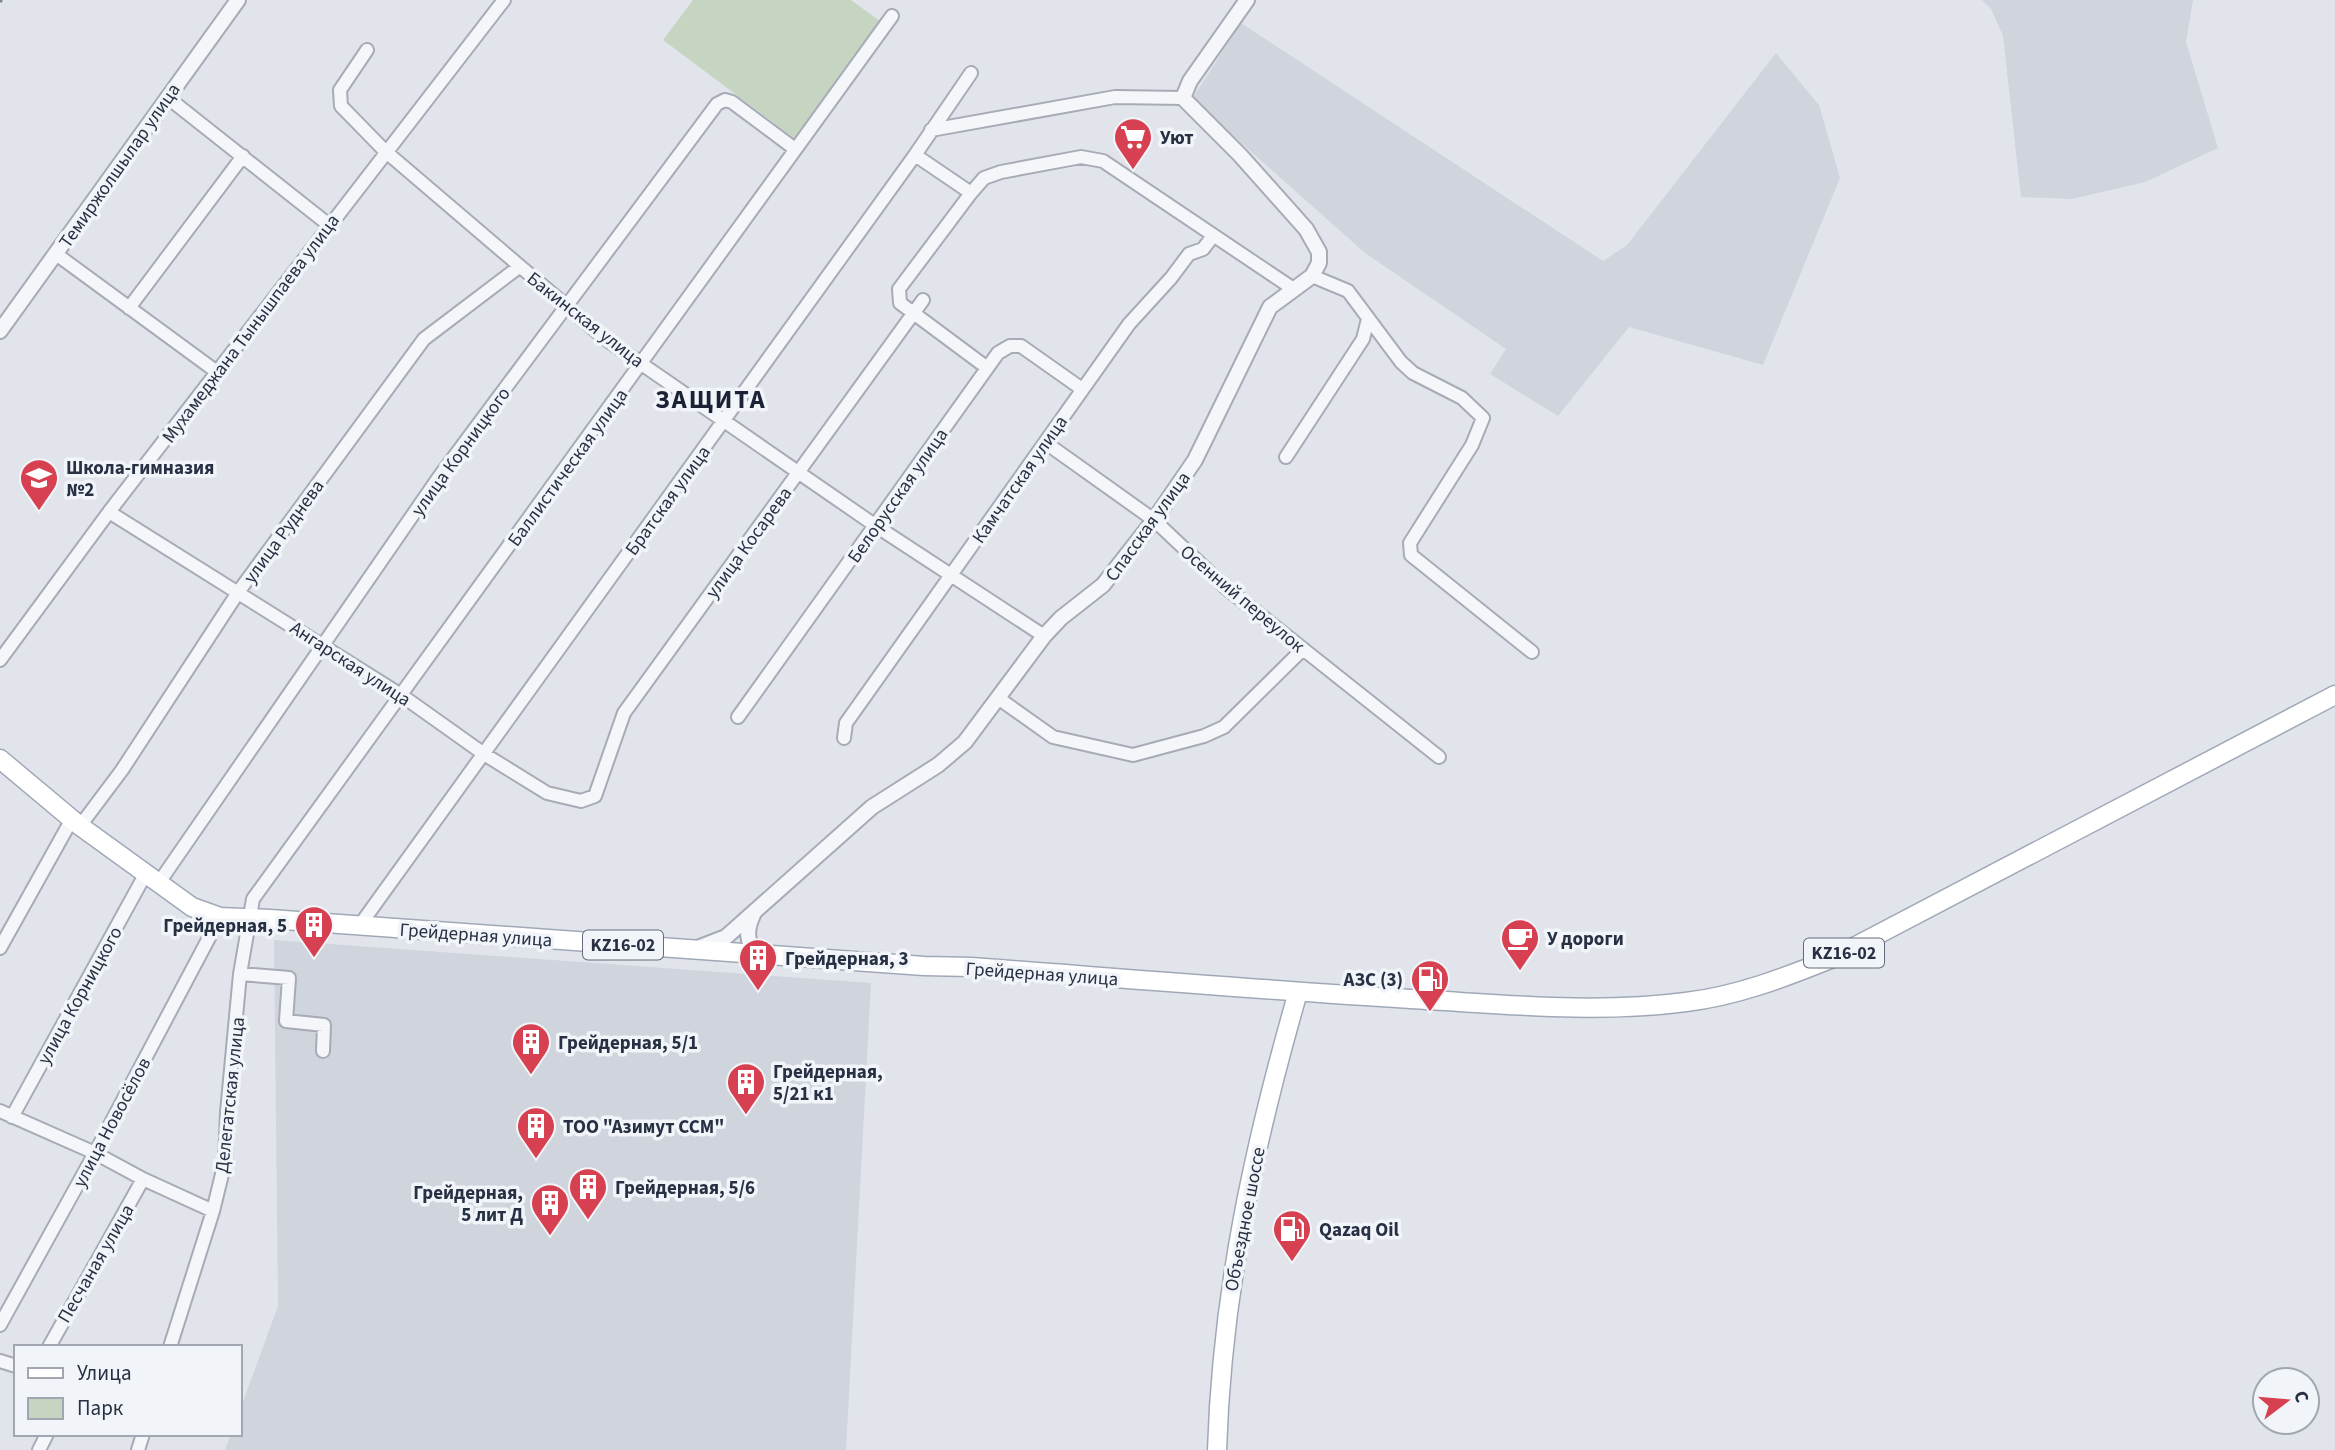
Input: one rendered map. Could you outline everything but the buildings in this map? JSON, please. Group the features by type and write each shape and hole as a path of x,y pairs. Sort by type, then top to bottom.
{"main road":[{"name":"KZ16-02","path":"1298,992 1594,1008 1689,1002 1763,985 1833,958 2335,695"},
{"name":"Грейдерная улица","path":"0,759 76,822 152,879 192,907 219,918 360,925 1298,992"},
{"name":"Объездное шоссе","path":"1217,1450 1219,1382 1244,1203 1298,992"}],"street":[{"name":"Темиржолшылар улица","path":"0,331 238,0"},
{"name":"Мухамеджана Тынышпаева улица","path":"0,660 109,512 504,0"},
{"path":"1183,98 1191,81 1247,0"},
{"name":"Баллистическая улица","path":"248,920 253,899 892,16"},
{"name":"Бакинская улица","path":"368,50 340,90 341,106 385,151 604,338 876,526 1044,636"},
{"name":"Братская улица","path":"360,925 971,74"},
{"path":"167,97 329,225"},
{"path":"931,130 1115,97 1183,98 1240,155 1306,229 1319,252 1319,263 1312,276 1348,291 1401,362 1413,373 1462,398 1483,418 1472,445 1410,542 1411,555 1532,652"},
{"name":"улица Корницкого","path":"6,1114 152,879 322,645 439,477 717,104 725,100 732,102 795,149"},
{"path":"915,155 971,193"},
{"path":"129,308 243,156"},
{"path":"986,367 900,303 899,289 984,178 1001,172 1081,157 1102,161 1292,288"},
{"name":"Камчатская улица","path":"844,738 846,723 1129,324 1189,254 1203,249 1213,236"},
{"path":"56,254 217,372"},
{"name":"улица Руднева","path":"0,948 76,822 122,770 239,591 424,339 519,267"},
{"name":"Спасская улица","path":"694,950 726,937 872,807 939,765 965,742 1044,636 1061,618 1103,585 1154,520 1195,460 1270,307 1292,288 1312,276"},
{"name":"улица Косарева","path":"595,796 624,713 923,300"},
{"path":"1286,457 1363,339 1368,318"},
{"name":"Белорусская улица","path":"738,717 998,353 1010,346 1021,346 1082,389"},
{"name":"Осенний переулок","path":"1045,443 1154,520 1225,587 1439,757"},
{"name":"Ангарская улица","path":"109,512 239,591 547,793 581,801 595,796"},
{"path":"998,698 1053,737 1133,755 1204,736 1224,727 1303,649"},
{"path":"755,911 747,934 757,955"},
{"name":"улица Новосёлов","path":"0,1325 95,1153 219,918"},
{"name":"Делегатская улица","path":"171,1345 213,1211 225,1162 240,974 248,920"},
{"path":"240,974 289,978 286,1021 324,1025 323,1051"},
{"path":"6,1114 95,1153 143,1179 213,1211"},
{"name":"Песчаная улица","path":"49,1345 143,1179"}],"shaded area":[{"path":"1982,0 2193,0 2186,42 2218,148 2145,182 2072,199 2021,197 2003,36 1991,9"},
{"path":"1241,23 1603,261 1627,245 1776,53 1819,105 1840,178 1763,365 1629,327 1558,416 1490,374 1506,349 1365,253 1192,99"},
{"path":"274,940 871,983 846,1450 225,1450 230,1436 242,1436 242,1405 278,1306"}],"green space":[{"path":"693,0 851,0 880,21 794,138 663,40"}],"place":[{"name":"Уют","path":"1133,171"},
{"name":"Школа-гимназия №2","path":"39,512"},
{"name":"Грейдерная, 5","path":"314,959"},
{"name":"У дороги","path":"1520,972"},
{"name":"Грейдерная, 3","path":"758,992"},
{"name":"АЗС (3)","path":"1430,1013"},
{"name":"Грейдерная, 5/1","path":"531,1076"},
{"name":"Грейдерная, 5/21 к1","path":"746,1116"},
{"name":"ТОО \"Азимут ССМ\"","path":"536,1160"},
{"name":"Грейдерная, 5/6","path":"588,1221"},
{"name":"Грейдерная, 5 лит Д","path":"550,1237"},
{"name":"Qazaq Oil","path":"1292,1263"}],"district":[{"name":"ЗАЩИТА","path":"711,399"}]}
